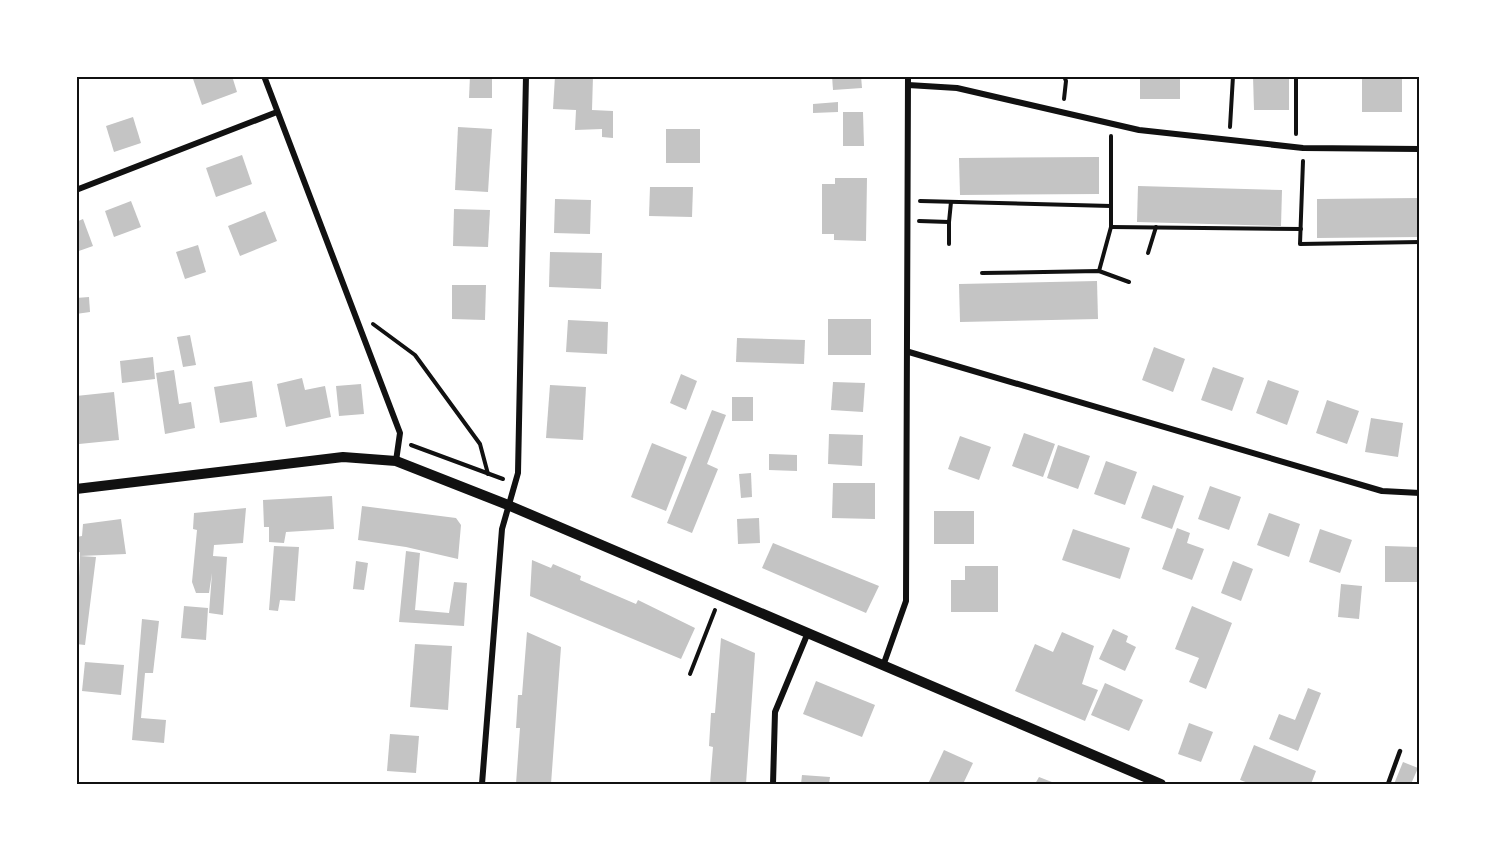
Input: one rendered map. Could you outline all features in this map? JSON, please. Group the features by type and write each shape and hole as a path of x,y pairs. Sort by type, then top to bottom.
{"street":[{"path":"264,76 400,433 396,461"},
{"path":"482,784 502,529 515,482 519,448 526,76"},
{"path":"883,666 906,601 909,351 908,76"},
{"path":"908,85 957,87 1139,130 1300,148 1419,149"},
{"path":"76,190 277,112"},
{"path":"909,351 1382,491 1419,493"},
{"path":"76,489 343,457 396,461 508,505 720,598 1161,784"},
{"path":"773,784 775,712 807,634"}],"lane":[{"path":"1388,784 1400,751"}],"path":[{"path":"1063,112 1066,81 1064,76"},
{"path":"1226,139 1231,124 1233,76"},
{"path":"1296,76 1300,148 1300,244 1419,242"},
{"path":"1099,271 1111,226 1110,123"},
{"path":"908,201 1112,206"},
{"path":"949,244 951,202"},
{"path":"908,221 950,222"},
{"path":"1111,226 1301,229"},
{"path":"1148,253 1156,227"},
{"path":"982,273 1099,271 1129,282"},
{"path":"360,329 374,324 415,355 480,444 488,474"},
{"path":"399,441 515,482"},
{"path":"690,674 720,598"}],"building":[{"path":"192,76 232,76 237,92 202,105"},
{"path":"470,76 492,76 492,98 469,98"},
{"path":"555,76 593,76 592,110 613,111 613,138 602,137 602,129 575,130 576,110 553,109"},
{"path":"832,76 861,76 862,88 833,90"},
{"path":"1140,76 1180,76 1180,99 1140,99"},
{"path":"1253,76 1289,76 1289,110 1254,110"},
{"path":"1362,76 1402,76 1402,112 1362,112"},
{"path":"838,102 838,112 813,113 813,104"},
{"path":"843,112 863,112 864,146 843,146"},
{"path":"133,117 141,143 114,152 106,126"},
{"path":"458,127 492,129 488,192 455,190"},
{"path":"666,129 700,129 700,163 666,163"},
{"path":"242,155 252,184 216,197 206,168"},
{"path":"1099,157 1099,194 960,195 959,158"},
{"path":"835,178 867,178 866,241 834,240 834,234 822,234 822,184 835,184"},
{"path":"1138,186 1282,190 1281,226 1137,222"},
{"path":"650,187 693,187 692,217 649,216"},
{"path":"1419,198 1419,237 1317,238 1317,199"},
{"path":"555,199 591,200 590,234 554,233"},
{"path":"131,201 141,227 114,237 105,211"},
{"path":"454,209 490,210 488,247 453,246"},
{"path":"265,211 277,241 240,256 228,226"},
{"path":"83,219 93,246 76,252 76,222"},
{"path":"198,245 206,272 185,279 176,252"},
{"path":"550,252 602,253 601,289 549,287"},
{"path":"1097,281 1098,319 960,322 959,284"},
{"path":"452,285 486,285 485,320 452,319"},
{"path":"89,297 90,312 76,314 76,298"},
{"path":"828,319 871,319 871,355 828,355"},
{"path":"568,320 608,322 607,354 566,352"},
{"path":"190,335 196,365 183,367 177,337"},
{"path":"737,338 805,340 804,364 736,362"},
{"path":"1154,347 1185,359 1173,392 1142,380"},
{"path":"153,357 155,379 122,383 120,361"},
{"path":"1213,367 1244,378 1232,411 1201,400"},
{"path":"174,370 179,404 191,402 195,428 165,434 156,373"},
{"path":"681,374 697,381 686,410 670,403"},
{"path":"302,378 305,390 325,386 331,417 286,427 277,384"},
{"path":"1268,380 1299,391 1287,425 1256,413"},
{"path":"252,381 257,417 220,423 214,387"},
{"path":"833,382 865,383 863,412 831,410"},
{"path":"361,384 364,414 339,416 336,386"},
{"path":"550,385 586,387 583,440 546,438"},
{"path":"114,392 119,440 79,444 76,437 76,396"},
{"path":"732,397 753,397 753,421 732,421"},
{"path":"1327,400 1359,411 1347,444 1316,433"},
{"path":"712,410 726,415 707,464 718,469 692,533 667,523"},
{"path":"1371,418 1403,423 1398,457 1365,452"},
{"path":"1024,433 1055,444 1043,477 1012,466"},
{"path":"829,434 863,435 862,466 828,464"},
{"path":"960,436 991,447 979,480 948,469"},
{"path":"652,443 687,457 666,511 631,497"},
{"path":"1058,445 1090,456 1078,489 1047,478"},
{"path":"769,454 797,455 797,471 769,470"},
{"path":"1106,461 1137,472 1125,505 1094,494"},
{"path":"751,473 752,497 741,498 739,474"},
{"path":"833,483 875,483 875,519 832,518"},
{"path":"1153,485 1184,496 1172,529 1141,518"},
{"path":"1210,486 1241,497 1229,530 1198,519"},
{"path":"332,496 334,529 286,532 284,543 269,542 269,527 264,527 263,500"},
{"path":"362,506 456,518 461,525 458,559 406,547 358,540"},
{"path":"246,508 243,543 214,545 213,556 227,557 223,615 209,613 212,573 209,593 196,593 192,582 197,530 193,529 194,513"},
{"path":"934,511 974,511 974,544 934,544"},
{"path":"1269,513 1300,524 1289,557 1257,545"},
{"path":"759,518 760,543 738,544 737,519"},
{"path":"121,519 126,554 80,556 80,552 76,553 76,537 82,536 83,524"},
{"path":"1177,528 1190,533 1187,543 1204,549 1192,580 1162,569"},
{"path":"1073,529 1130,548 1120,579 1062,560"},
{"path":"1320,529 1352,540 1340,573 1309,562"},
{"path":"773,543 879,586 866,613 762,568"},
{"path":"274,546 299,547 295,601 280,600 278,611 269,610"},
{"path":"1385,546 1418,547 1418,582 1385,582"},
{"path":"406,551 420,553 415,610 449,613 454,582 467,583 464,626 399,622"},
{"path":"80,556 96,557 85,645 76,644"},
{"path":"532,560 551,568 553,564 581,576 580,580 636,604 638,600 695,628 681,659 530,596"},
{"path":"356,561 368,563 364,590 353,589"},
{"path":"1233,561 1253,569 1241,601 1221,593"},
{"path":"965,566 998,566 998,612 951,612 951,580 965,580"},
{"path":"1341,584 1362,586 1359,619 1338,617"},
{"path":"184,606 208,608 206,640 181,638"},
{"path":"1192,606 1232,623 1206,689 1189,682 1199,658 1175,649"},
{"path":"142,619 159,621 153,673 145,673 141,718 166,720 164,743 132,740"},
{"path":"1113,629 1128,636 1126,642 1136,647 1125,671 1099,659"},
{"path":"527,632 561,647 551,784 516,784 520,728 516,728 518,695 522,695"},
{"path":"1062,632 1094,646 1082,684 1098,690 1085,721 1015,691 1035,644 1053,652"},
{"path":"721,638 755,653 746,784 710,784 713,747 709,746 711,713 715,713"},
{"path":"415,644 452,646 448,710 410,707"},
{"path":"85,662 124,665 121,695 82,691"},
{"path":"816,681 875,705 862,737 803,714"},
{"path":"1105,683 1143,700 1129,731 1091,715"},
{"path":"1308,688 1321,693 1298,751 1269,739 1279,714 1295,720"},
{"path":"1189,723 1213,732 1201,762 1178,754"},
{"path":"390,734 419,736 416,773 387,771"},
{"path":"1254,745 1316,771 1311,784 1251,784 1240,780"},
{"path":"944,750 973,763 963,784 928,784"},
{"path":"1403,762 1418,768 1411,784 1394,784"},
{"path":"802,775 830,777 829,784 801,784"},
{"path":"1039,777 1057,784 1035,784"},
{"path":"407,782 425,783 406,784"}]}
